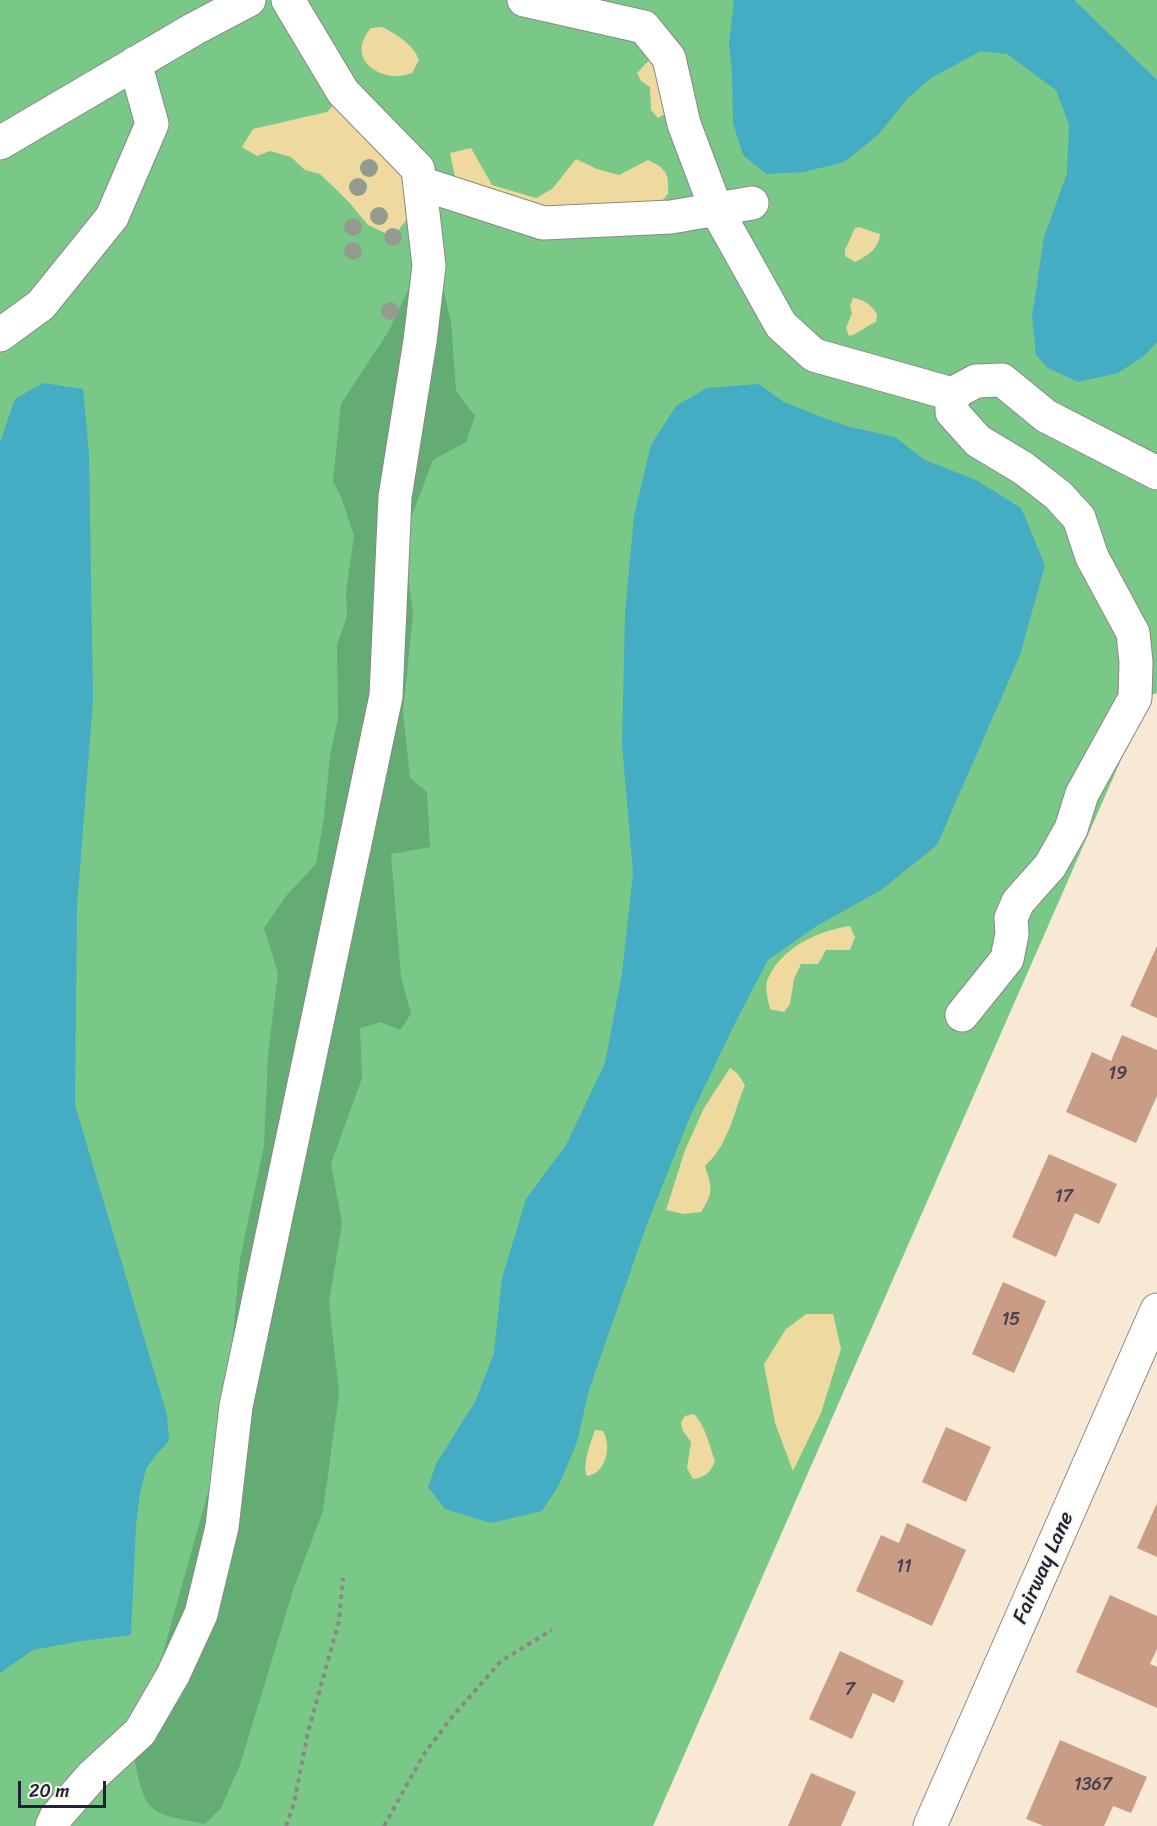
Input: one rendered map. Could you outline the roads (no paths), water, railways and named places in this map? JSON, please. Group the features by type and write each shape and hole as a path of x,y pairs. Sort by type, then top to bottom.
{"street":[{"path":"0,143 135,63 249,0"},
{"path":"52,1826 56,1817 92,1777 140,1732 168,1685 201,1614 222,1527 236,1406 386,696 395,497 420,341 429,266 420,183 418,169 343,92 288,0"},
{"path":"524,0 644,27 669,58 684,124 716,209 781,325 814,355 952,394 976,381 1002,380 1046,416 1157,473"},
{"path":"0,335 41,305 112,217 152,124 135,63"},
{"path":"420,183 543,223 670,217 752,203"},
{"path":"952,394 952,412 978,441 1023,468 1058,495 1078,518 1092,556 1133,633 1136,662 1135,698 1082,794 1071,829 1050,866 1018,902 1011,918 1012,933 1007,959 962,1015"},
{"name":"Fairway Lane","path":"930,1826 1157,1310"}],"water":[{"path":"734,0 1074,0 1157,80 1157,342 1144,356 1118,373 1078,382 1048,368 1036,355 1032,317 1044,237 1067,173 1069,125 1056,90 1007,54 981,51 931,78 907,99 878,135 844,162 804,172 766,174 743,155 733,123 729,43"},
{"path":"43,383 83,389 89,453 93,700 77,907 75,1105 167,1415 169,1441 146,1469 140,1493 136,1526 131,1635 33,1650 0,1673 0,442 15,399"},
{"path":"759,384 784,402 824,418 850,427 895,437 925,460 976,480 1021,508 1045,565 1020,655 937,845 881,890 815,927 768,960 689,1119 647,1224 589,1390 577,1442 559,1485 542,1511 491,1523 445,1509 428,1487 436,1464 475,1402 494,1353 502,1278 526,1199 566,1145 605,1063 622,973 633,873 622,744 625,614 634,516 651,445 676,406 707,388"}]}
